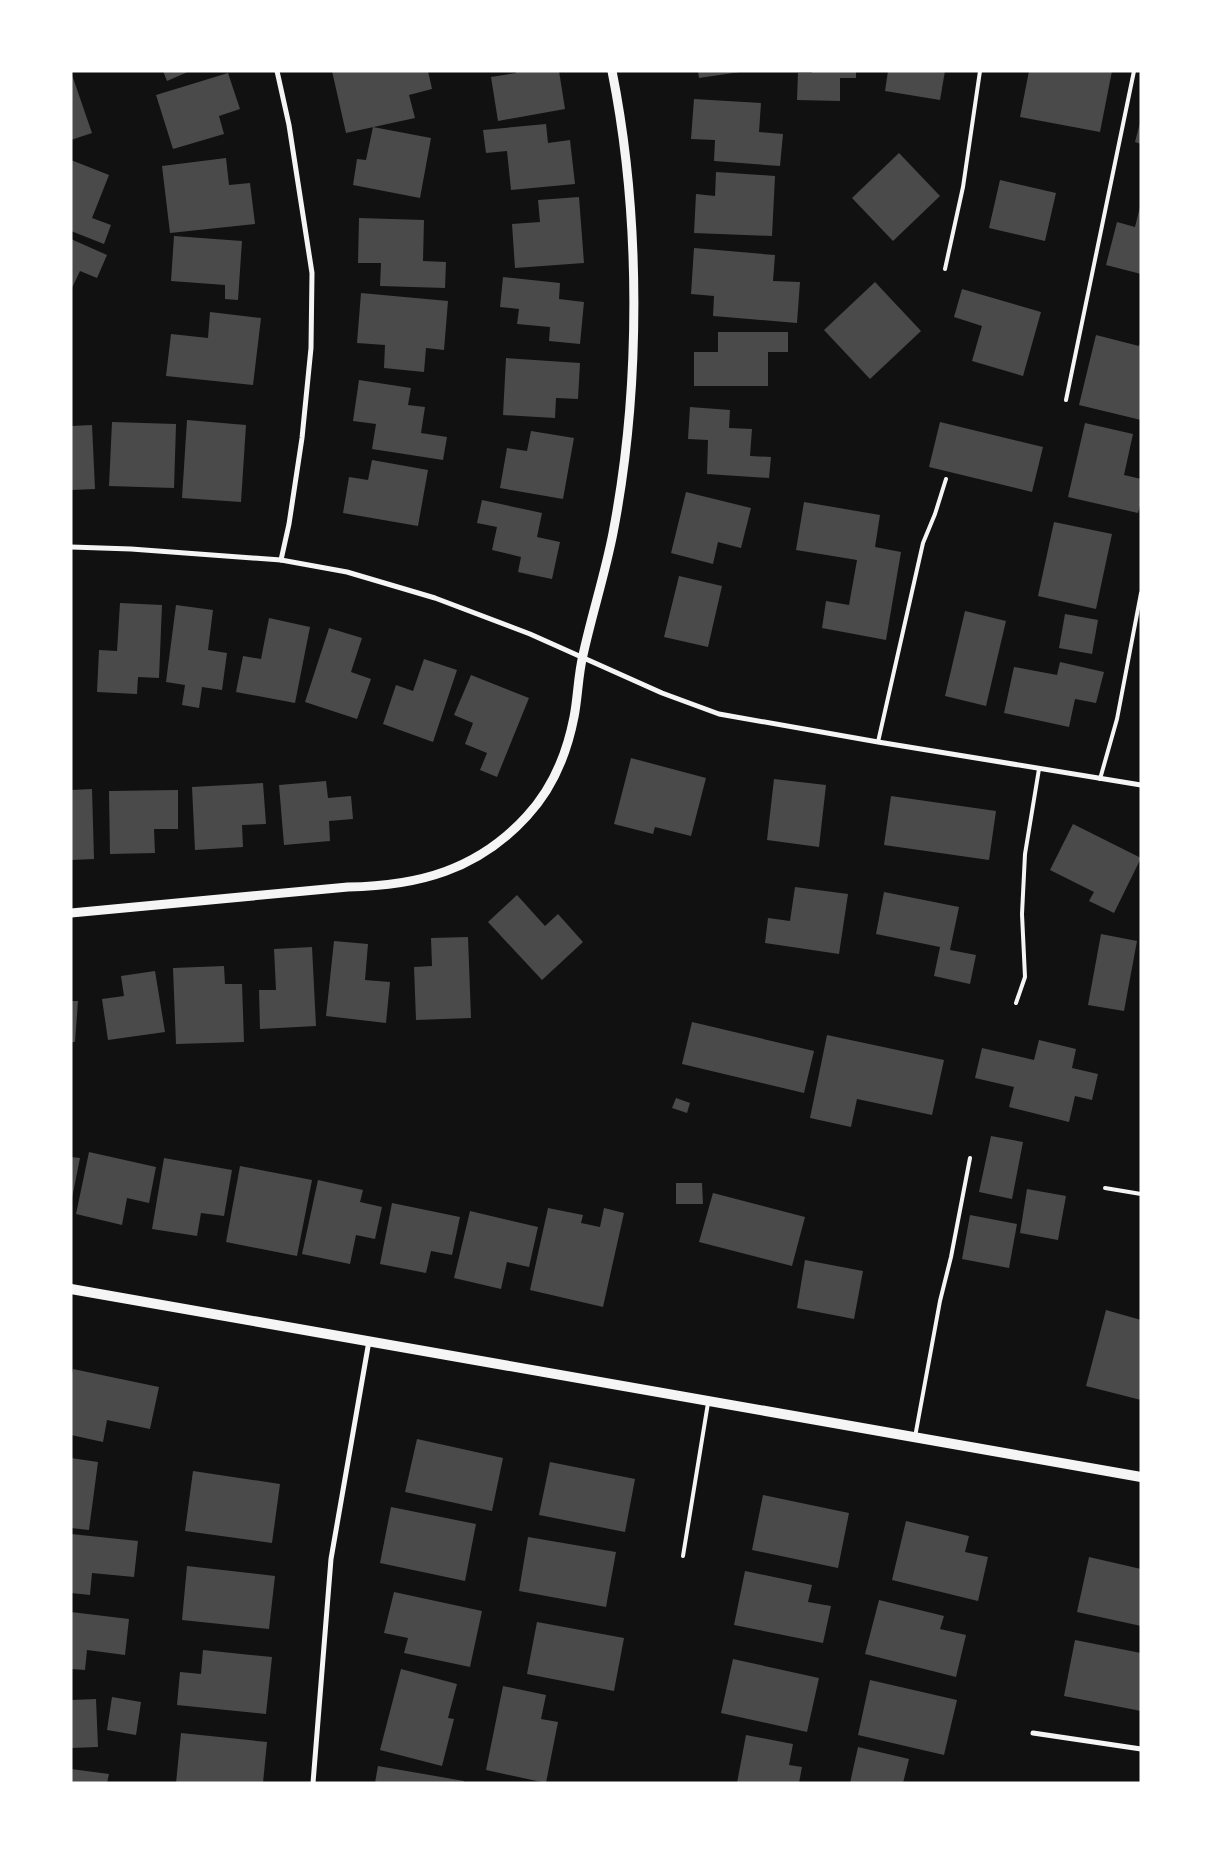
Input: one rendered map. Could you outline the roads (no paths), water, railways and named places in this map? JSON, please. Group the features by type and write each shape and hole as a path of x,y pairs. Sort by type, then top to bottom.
{"main road":[{"path":"71,1289 1141,1477"}],"street":[{"path":"277,71 290,125 312,273 311,348 302,438 289,524 281,560"},
{"path":"71,913 348,887 383,886 417,880 450,870 482,855 527,816 544,795 563,758 574,718 582,658 613,533 625,448 632,363 634,278 628,183 612,71"},
{"path":"71,547 130,549 281,560 347,572 435,598 530,634 662,692 719,714 1141,785"},
{"path":"313,1783 331,1559 369,1340"},
{"path":"1033,1733 1141,1749"}],"lane":[{"path":"945,269 963,187 980,71"},
{"path":"1066,400 1134,71"},
{"path":"878,742 923,543 946,479"},
{"path":"1100,779 1117,719 1141,593"},
{"path":"1016,1003 1025,977 1022,914 1025,854 1039,769"},
{"path":"915,1437 940,1301 951,1257 970,1158"},
{"path":"1105,1188 1141,1194"},
{"path":"683,1556 708,1400"}]}
